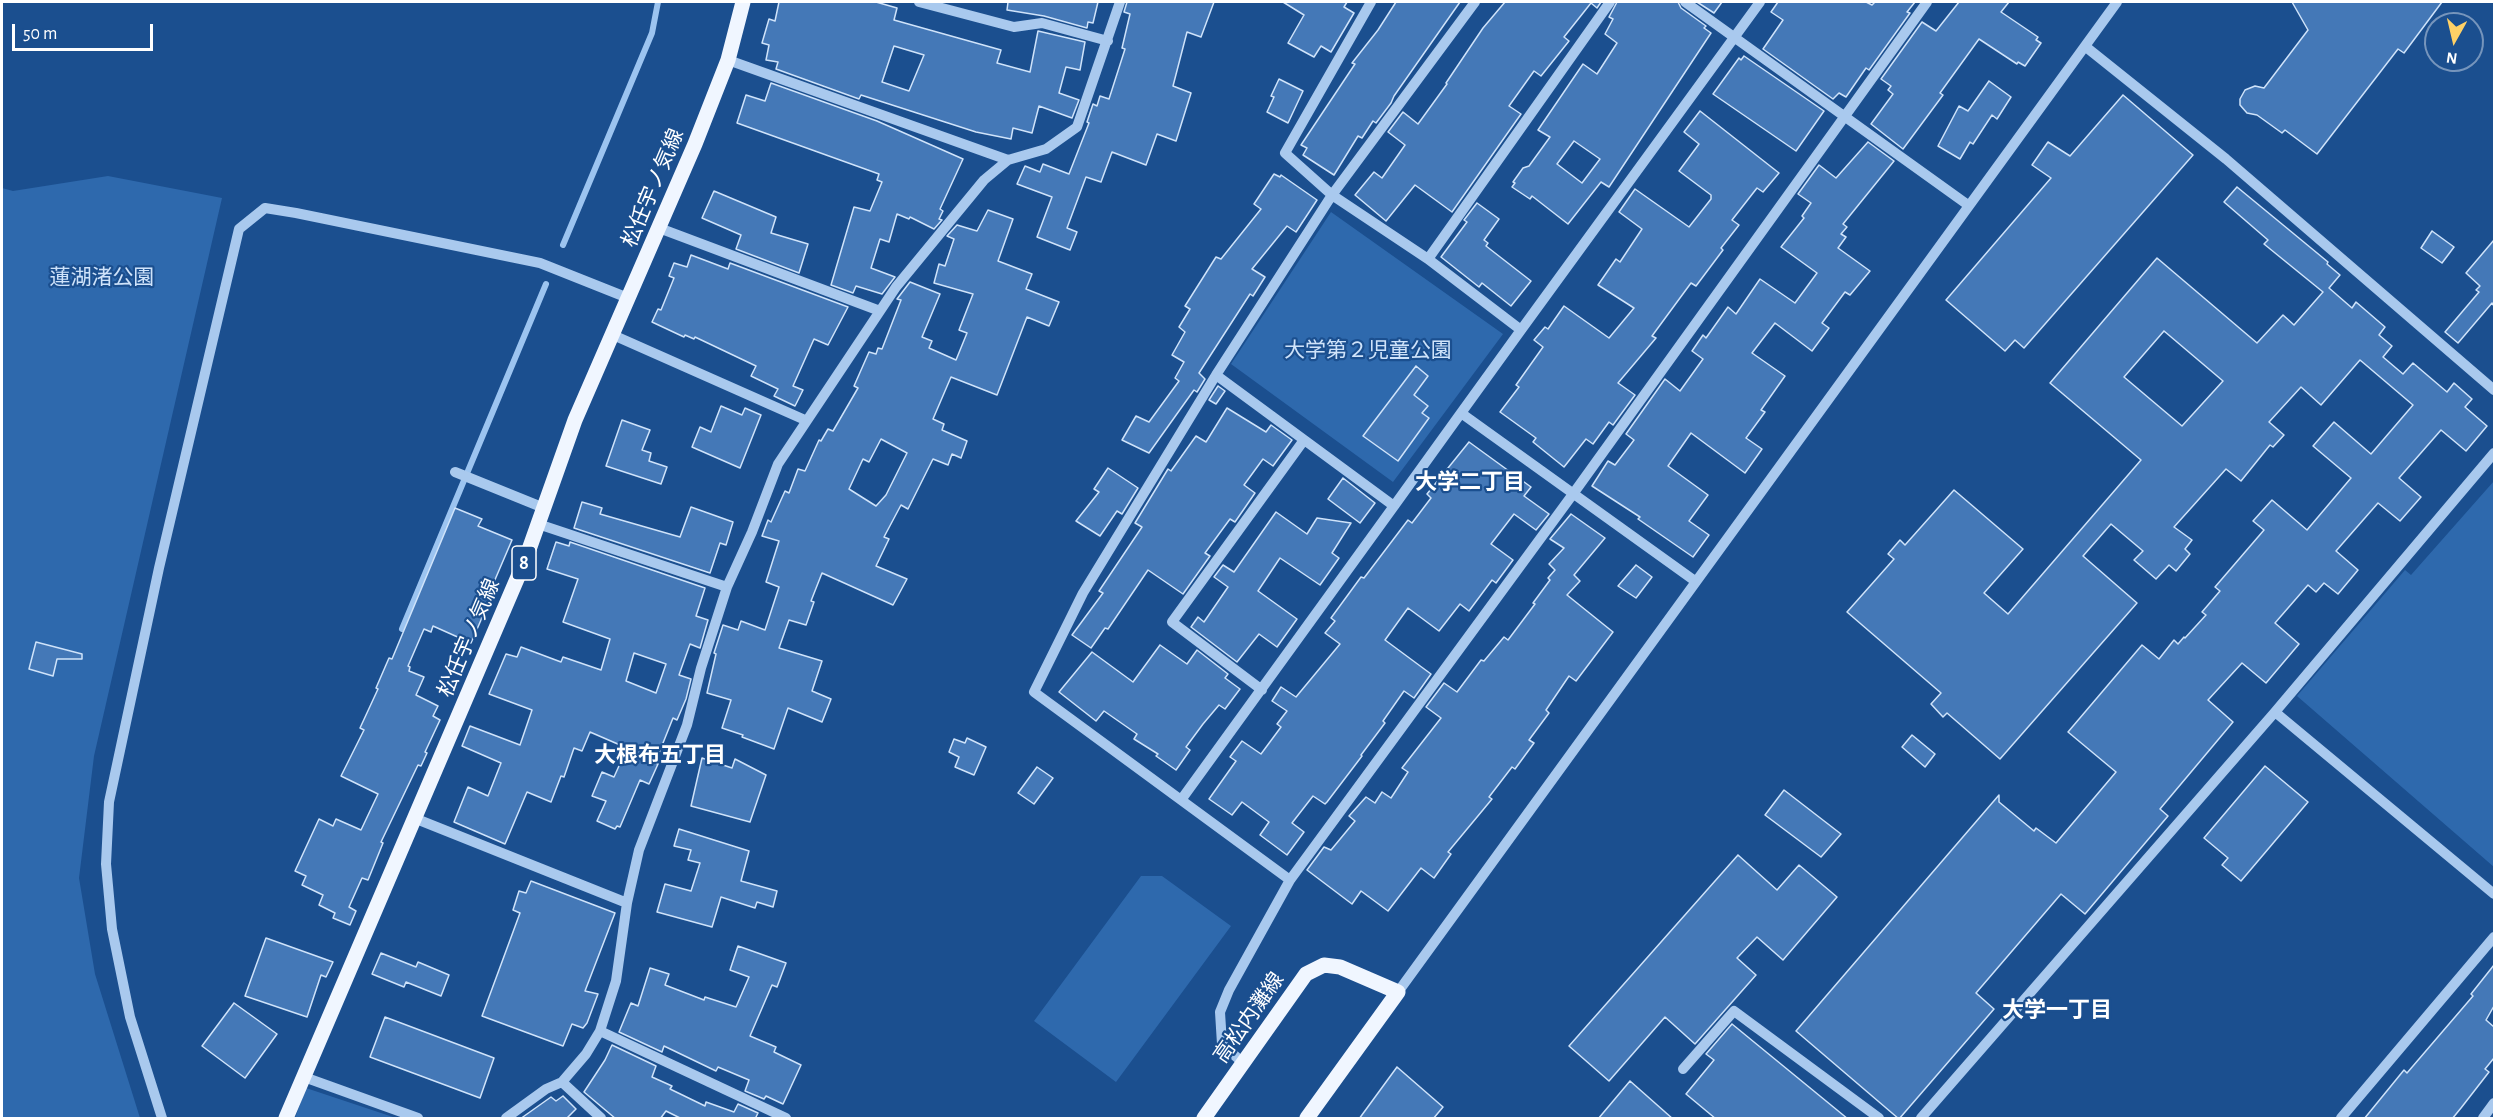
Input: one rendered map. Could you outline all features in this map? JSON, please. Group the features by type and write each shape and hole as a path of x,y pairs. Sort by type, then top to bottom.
{"main road":[{"name":"松任宇ノ気線","path":"286,1119 526,558 575,420 659,228 728,60 743,2"},
{"name":"高松内灘線","path":"1204,1119 1306,974 1324,965 1340,967 1398,993"},
{"path":"1307,1119 1398,993"}],"street":[{"path":"919,2 1014,27 1042,23 1108,41"},
{"path":"506,1119 546,1089 562,1082 586,1054 600,1031 616,981 627,903 639,850 687,725 701,668 727,587 752,532 778,464 805,420 880,311 943,227 984,180 1008,160 1046,149 1077,127 1120,2"},
{"path":"1371,2 1285,153 1332,195 1428,259 1521,330"},
{"path":"1290,880 1034,692 1083,594 1216,375 1332,195 1475,2"},
{"path":"1428,259 1610,2"},
{"path":"1685,2 1968,205"},
{"path":"1181,800 1760,2"},
{"path":"1244,1063 1222,1044 1220,1012 1229,990 1290,880 1573,494 1927,2"},
{"path":"1398,993 1695,580 2117,2"},
{"path":"2086,47 2226,159 2494,390"},
{"path":"728,60 1008,160"},
{"path":"162,1119 130,1017 112,929 106,864 109,802 159,568 239,229 265,208 296,213 540,263 628,298"},
{"path":"659,228 880,311"},
{"path":"613,334 805,420"},
{"path":"1216,375 1394,506"},
{"path":"1461,413 1695,580"},
{"path":"1262,690 1172,622 1305,440"},
{"path":"1921,1119 2275,712 2494,453"},
{"path":"457,473 544,508"},
{"path":"538,524 727,587"},
{"path":"2275,712 2494,894"},
{"path":"414,818 627,903"},
{"path":"2341,1119 2494,937"},
{"path":"1683,1069 1734,1011 1879,1119"},
{"path":"600,1031 786,1119"},
{"path":"304,1077 418,1119"},
{"path":"562,1082 601,1119"},
{"path":"2482,1119 2494,1103"}],"green space":[{"name":"蓮湖渚公園","path":"108,176 222,198 94,756 79,878 95,974 140,1118 2,1118 2,188 13,191"},
{"name":"大学第２児童公園","path":"1331,212 1503,334 1393,482 1231,364"},
{"path":"2494,481 2494,867 2297,696 2405,570 2411,575"},
{"path":"1141,876 1162,876 1231,926 1116,1082 1034,1021"},
{"path":"306,1088 396,1118 295,1118"}],"building":[{"path":"779,2 876,2 897,8 894,20 1001,50 997,63 1030,72 1038,31 1085,42 1080,70 1066,67 1059,93 1079,100 1072,118 1039,106 1032,133 1013,128 1011,139 976,132 861,95 859,99 776,69 778,62 766,60 769,45 762,43 769,19 775,21","holes":["894,46 924,55 909,91 882,82"]},
{"path":"1008,2 1098,2 1093,23 1088,22 1087,28 1044,16 1007,10"},
{"path":"1127,2 1214,2 1201,37 1187,32 1173,86 1191,93 1176,141 1157,134 1146,165 1112,152 1101,182 1086,177 1067,228 1077,232 1070,250 1037,237 1052,197 1017,184 1025,166 1040,172 1043,164 1069,174 1089,123 1087,122 1093,104 1097,106 1100,96 1109,99 1125,49 1122,48 1130,14 1124,12"},
{"path":"1283,2 1347,2 1344,7 1354,13 1331,52 1321,46 1314,57 1288,43 1304,15"},
{"path":"1396,2 1460,2 1391,103 1376,123 1373,121 1362,138 1358,136 1334,175 1303,155 1307,148 1301,145 1355,64 1352,63"},
{"path":"1505,2 1601,2 1597,8 1591,3 1564,37 1569,41 1541,76 1534,71 1509,106 1521,114 1452,212 1415,185 1386,221 1355,195 1374,172 1382,178 1405,145 1388,132 1403,112 1418,124 1483,28"},
{"path":"1617,2 1678,2 1681,8 1706,26 1704,28 1711,33 1609,187 1601,182 1568,224 1532,196 1530,199 1512,187 1523,168 1529,166 1550,137 1538,130 1583,64 1597,74 1617,43 1605,34 1613,19 1609,17","holes":["1574,141 1600,159 1582,183 1557,164"]},
{"path":"1697,2 1722,2 1714,13"},
{"path":"1778,2 1866,2 1872,5 1875,2 1915,2 1907,12 1910,13 1869,70 1866,68 1846,97 1839,93 1833,99 1763,49 1783,20 1771,12"},
{"path":"1959,2 2009,2 2001,12 2038,37 2036,40 2041,43 2025,66 2018,62 2017,64 1979,39 1940,93 1943,95 1903,149 1871,124 1893,94 1888,90 1891,86 1881,79 1922,22 1936,31"},
{"path":"2292,2 2442,2 2435,12 2424,12 2424,26 2404,53 2398,49 2317,154 2285,130 2282,133 2257,115 2247,113 2240,105 2240,99 2245,90 2255,86 2264,88 2308,30"},
{"path":"1744,56 1824,111 1796,151 1713,94 1739,58 1741,60"},
{"path":"1279,79 1303,91 1288,123 1267,112"},
{"path":"1989,81 2011,97 1997,119 1992,115 1973,144 1970,142 1960,159 1938,146 1959,106 1968,111"},
{"path":"771,83 877,121 963,159 940,209 943,211 939,219 942,220 934,229 910,217 909,219 897,214 889,242 880,239 871,268 895,277 882,294 856,286 853,293 831,285 854,207 870,211 882,182 877,180 879,174 737,123 746,95 765,101"},
{"path":"2123,95 2193,155 2024,348 2015,340 2005,351 1946,300 2051,178 2032,165 2048,142 2070,156"},
{"path":"1700,111 1779,173 1763,192 1757,188 1732,220 1739,225 1721,248 1723,250 1696,286 1691,283 1652,336 1656,338 1618,383 1635,395 1613,425 1609,422 1593,444 1586,439 1564,467 1533,442 1536,438 1500,412 1519,387 1516,385 1543,347 1534,340 1545,327 1548,329 1564,306 1609,338 1634,308 1598,285 1616,259 1620,262 1642,229 1619,212 1635,189 1689,227 1711,199 1711,195 1679,171 1699,144 1684,132"},
{"path":"1868,142 1894,161 1843,224 1847,227 1841,234 1846,237 1838,248 1870,271 1850,295 1845,292 1822,323 1829,328 1812,351 1775,323 1752,353 1785,376 1761,410 1765,412 1746,438 1762,449 1745,473 1691,433 1668,466 1708,495 1689,521 1709,535 1693,557 1638,519 1640,517 1592,486 1608,461 1615,465 1634,440 1626,434 1665,379 1680,391 1703,359 1692,351 1703,335 1706,338 1728,307 1736,314 1760,279 1795,303 1817,273 1781,247 1804,218 1802,216 1811,203 1798,194 1819,165 1836,178"},
{"path":"1274,174 1280,177 1281,175 1317,200 1296,232 1287,226 1252,269 1265,277 1253,296 1250,294 1199,373 1205,379 1197,392 1194,390 1149,453 1122,440 1136,416 1149,422 1179,381 1175,378 1184,362 1172,355 1185,332 1179,327 1190,309 1185,306 1216,257 1221,259 1261,209 1254,204"},
{"path":"2237,187 2328,262 2327,264 2340,275 2329,288 2352,308 2356,302 2385,327 2379,335 2392,346 2383,357 2403,374 2413,363 2447,392 2454,383 2472,399 2465,407 2487,426 2466,451 2441,430 2399,478 2421,497 2400,521 2378,503 2336,551 2358,570 2338,594 2324,583 2316,592 2308,585 2275,623 2299,644 2266,683 2242,663 2208,700 2233,722 2160,809 2168,816 2085,914 2061,894 1976,993 1994,1009 1899,1119 1796,1031 1999,795 1999,802 2034,831 2036,828 2056,843 2116,772 2068,732 2142,645 2159,659 2174,640 2178,644 2206,615 2202,612 2220,591 2215,587 2264,530 2253,521 2272,500 2307,530 2351,478 2313,446 2334,422 2371,454 2413,405 2360,360 2321,405 2301,387 2269,422 2284,435 2273,447 2270,445 2241,481 2226,469 2174,527 2192,540 2185,549 2190,554 2176,571 2169,565 2156,579 2134,560 2143,551 2111,524 2083,556 2137,603 2000,759 1947,713 1943,717 1931,704 1941,693 1847,612 1894,559 1888,554 1900,540 1905,545 1954,490 2023,549 1984,593 2008,614 2141,460 2050,383 2157,258 2257,343 2283,315 2294,325 2323,292 2264,244 2268,240 2224,202","holes":["2164,331 2223,381 2182,426 2124,377"]},
{"path":"714,191 776,217 771,233 808,244 799,273 736,249 741,235 702,218"},
{"path":"1477,203 1499,219 1484,240 1488,243 1486,246 1531,281 1511,306 1482,283 1479,287 1441,257 1467,222 1464,220"},
{"path":"988,210 1013,219 998,261 1032,274 1026,289 1059,302 1049,326 1027,317 997,395 951,377 933,419 944,424 942,430 967,441 961,458 952,454 948,465 933,459 908,509 901,505 884,537 889,539 876,566 907,579 893,605 822,573 811,601 814,602 806,625 789,620 779,648 822,661 812,691 831,699 822,722 788,708 774,749 722,728 731,700 707,693 716,654 714,653 723,625 738,630 741,621 765,630 779,587 766,582 779,541 762,536 768,520 771,522 785,491 789,493 798,469 805,471 819,440 821,441 828,429 833,431 858,388 854,386 869,352 876,354 878,348 882,349 901,300 897,299 910,282 940,294 922,337 932,341 929,348 956,360 967,333 959,330 973,294 934,283 939,264 945,266 954,239 947,236 957,225 977,231","holes":["881,439 907,453 886,495 876,506 849,489 863,459 869,462"]},
{"path":"2432,231 2454,247 2442,263 2421,248"},
{"path":"2494,240 2494,306 2492,303 2458,343 2445,332 2479,292 2476,290 2480,286 2466,273"},
{"path":"691,255 728,269 730,263 848,307 828,345 814,339 793,386 803,390 795,406 774,396 778,389 751,376 756,366 695,337 694,339 685,335 684,337 652,322 658,309 661,310 674,278 669,276 674,263 687,267"},
{"path":"1416,366 1428,376 1414,395 1428,406 1422,413 1429,418 1398,461 1363,436"},
{"path":"1218,386 1225,391 1216,404 1209,400"},
{"path":"721,406 742,415 745,408 761,415 740,468 692,447 700,427 711,432"},
{"path":"1227,408 1266,432 1271,425 1292,440 1273,466 1263,459 1244,485 1255,493 1235,522 1230,519 1205,553 1210,556 1183,594 1148,570 1108,629 1105,628 1091,648 1072,635 1103,593 1099,591 1142,527 1135,523 1168,469 1171,471 1196,436 1206,442"},
{"path":"622,420 650,430 642,450 651,453 649,461 667,467 661,484 606,466"},
{"path":"1469,442 1531,487 1524,496 1549,514 1536,530 1514,514 1491,544 1513,560 1496,583 1492,580 1469,611 1460,604 1439,631 1408,608 1385,640 1431,674 1414,698 1404,691 1383,721 1385,723 1327,802 1325,804 1313,796 1292,823 1304,832 1287,855 1260,835 1269,822 1242,802 1232,815 1209,799 1236,761 1230,757 1242,741 1261,754 1281,727 1277,724 1287,711 1272,701 1281,687 1296,697 1340,644 1325,633 1335,621 1331,618 1408,520 1412,523 1431,498 1427,494"},
{"path":"1108,468 1138,488 1122,514 1117,511 1100,536 1076,521 1099,492 1094,489"},
{"path":"1343,478 1375,503 1360,523 1328,499"},
{"path":"582,502 602,508 600,514 680,537 691,507 733,522 726,545 720,543 710,573 574,528"},
{"path":"455,508 482,519 478,526 512,540 471,643 433,626 431,632 424,629 408,666 409,671 424,677 416,695 438,706 433,716 440,720 421,766 418,765 381,842 383,843 368,880 362,878 349,907 356,911 350,925 333,918 335,913 319,905 323,895 302,885 306,876 295,871 319,819 333,826 336,819 361,830 378,794 341,776 364,730 360,728 378,689 376,688 389,658 392,659"},
{"path":"1276,512 1307,534 1317,518 1351,523 1332,553 1339,558 1320,585 1280,558 1258,591 1297,619 1277,647 1259,634 1237,662 1191,627 1198,617 1204,622 1228,587 1214,577 1223,565 1234,572"},
{"path":"1571,514 1605,538 1574,575 1580,581 1567,595 1613,632 1576,681 1569,676 1546,710 1549,713 1529,740 1534,743 1515,769 1512,767 1489,797 1492,799 1448,852 1451,854 1434,878 1421,868 1388,911 1361,891 1352,904 1307,870 1324,847 1331,850 1355,821 1349,816 1366,797 1375,803 1382,792 1391,798 1408,772 1402,768 1441,718 1426,707 1444,683 1457,692 1481,660 1484,661 1504,637 1508,640 1535,604 1533,603 1555,570 1549,564 1564,548 1550,539"},
{"path":"556,542 569,546 570,542 705,588 696,616 708,620 700,648 690,644 679,675 691,679 686,699 677,720 673,718 649,784 640,780 620,827 617,826 615,829 597,821 606,801 592,796 602,772 614,777 627,748 590,732 582,751 574,748 564,777 561,776 551,802 527,792 505,844 454,822 468,787 488,796 501,763 462,746 470,726 520,745 532,710 489,694 506,654 517,657 521,647 561,662 563,657 601,670 610,639 563,622 578,579 547,569","holes":["634,653 666,664 656,693 626,681"]},
{"path":"1636,565 1652,577 1636,598 1618,586"},
{"path":"36,642 82,654 82,659 57,659 53,676 29,669"},
{"path":"1160,645 1187,664 1197,650 1228,674 1225,678 1240,689 1225,709 1219,705 1203,724 1186,747 1190,750 1176,770 1156,756 1158,754 1134,739 1137,734 1104,711 1096,721 1059,692 1092,652 1133,682"},
{"path":"1912,735 1935,754 1925,767 1902,747"},
{"path":"967,738 986,747 974,775 955,767 959,757 949,752 954,739 965,743"},
{"path":"702,758 732,768 735,759 766,775 750,822 691,806"},
{"path":"2265,766 2308,802 2241,881 2222,865 2228,858 2204,838"},
{"path":"1037,767 1053,778 1034,804 1018,793"},
{"path":"1784,790 1841,834 1821,857 1765,815"},
{"path":"679,829 749,851 741,881 777,891 773,907 757,902 755,908 721,897 712,927 657,912 665,884 691,891 700,863 688,860 691,850 674,846"},
{"path":"1738,855 1777,890 1799,865 1837,897 1783,960 1757,937 1737,958 1756,975 1695,1044 1665,1017 1609,1081 1569,1046"},
{"path":"531,881 615,913 585,991 598,994 587,1023 583,1028 572,1024 563,1046 482,1016 520,913 513,910 519,891 526,893"},
{"path":"266,938 333,962 326,977 321,975 307,1017 245,996"},
{"path":"738,946 786,963 777,987 772,985 750,1036 776,1047 774,1052 801,1065 783,1104 766,1096 764,1099 745,1091 749,1080 718,1067 716,1071 664,1046 662,1052 619,1032 631,1003 638,1006 650,968 669,974 665,985 704,1000 705,997 736,1007 749,977 730,970"},
{"path":"381,953 416,967 418,962 449,975 441,996 406,982 404,987 372,974"},
{"path":"2494,965 2494,1006 2486,1020 2494,1027 2494,1058 2485,1069 2489,1072 2452,1119 2364,1119 2404,1070 2407,1073 2473,996 2471,994"},
{"path":"234,1003 277,1034 245,1078 202,1046"},
{"path":"385,1017 494,1058 480,1098 370,1057"},
{"path":"1732,1024 1848,1119 1716,1119 1686,1094 1714,1060 1706,1054"},
{"path":"612,1045 656,1066 652,1077 672,1086 670,1089 705,1106 706,1102 734,1112 738,1104 758,1113 755,1119 682,1119 666,1111 660,1119 616,1119 584,1092"},
{"path":"1397,1067 1443,1107 1433,1119 1359,1119"},
{"path":"1630,1081 1673,1119 1598,1119"},
{"path":"563,1096 576,1109 566,1119 520,1119 551,1097 556,1101"}],"waterway":[{"path":"563,245 652,33 658,2"},
{"path":"402,629 546,284"}],"district":[{"name":"大学二丁目","path":"1470,482"},
{"name":"大根布五丁目","path":"660,755"},
{"name":"大学一丁目","path":"2057,1010"}]}
